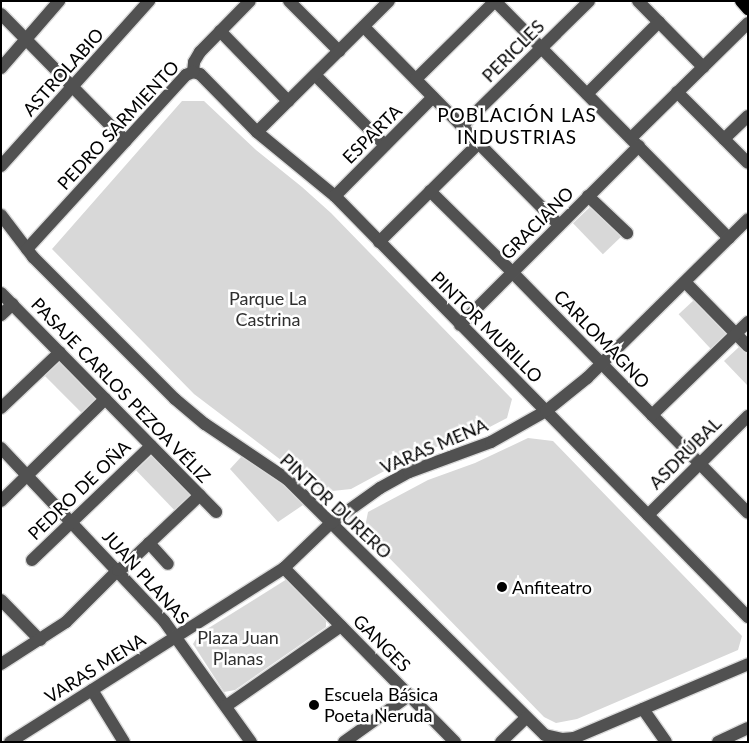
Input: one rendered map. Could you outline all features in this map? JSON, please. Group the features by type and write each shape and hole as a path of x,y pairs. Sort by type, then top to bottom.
{"main road":[{"path":"742,1 748,9"}],"street":[{"path":"1,68 59,1"},
{"name":"ASTROLABIO","path":"1,166 74,87 149,1"},
{"name":"PEDRO SARMIENTO","path":"28,249 186,75 193,72 197,56 250,1"},
{"path":"290,1 339,51"},
{"path":"257,132 389,1"},
{"path":"416,79 495,1 729,238"},
{"path":"638,1 703,67"},
{"name":"PERICLES","path":"462,126 588,2"},
{"path":"1,14 126,140"},
{"path":"587,94 659,22"},
{"name":"GRACIANO","path":"460,325 588,196 677,92 748,23"},
{"path":"364,26 559,225"},
{"path":"220,31 288,101"},
{"name":"PINTOR MURILLO","path":"193,72 200,74 257,132 334,196 748,617"},
{"path":"315,75 385,145"},
{"path":"677,92 748,164"},
{"name":"ESPARTA","path":"334,196 433,97"},
{"path":"724,139 748,116"},
{"path":"379,242 478,143"},
{"name":"CARLOMAGNO","path":"430,191 748,513"},
{"path":"588,196 627,233"},
{"name":"VARAS MENA","path":"11,742 284,568 331,523 363,499 397,478 491,442 546,411 571,392 601,364 748,219"},
{"name":"PINTOR DURERO","path":"3,221 28,249 185,408 210,428 279,472 545,735 556,739 568,739 748,664"},
{"path":"685,282 748,346"},
{"name":"PASAJE CARLOS PEZOA VÉLIZ","path":"1,293 216,512"},
{"path":"1,315 13,304"},
{"path":"652,415 748,322"},
{"path":"1,408 60,352"},
{"path":"1,501 105,399"},
{"name":"ASDRÚBAL","path":"648,515 747,418"},
{"name":"PEDRO DE OÑA","path":"32,560 151,446"},
{"name":"JUAN PLANAS","path":"1,448 118,570 177,636 251,742"},
{"path":"1,664 66,622 118,570 149,544 200,495"},
{"path":"149,544 168,564"},
{"name":"GANGES","path":"284,568 455,742"},
{"path":"1,600 40,640"},
{"path":"226,706 341,626"},
{"path":"92,690 124,742"},
{"path":"344,742 410,695"},
{"path":"643,709 666,742"},
{"path":"501,742 526,718"},
{"path":"718,742 748,728"}],"green space":[{"name":"Parque La Castrina","path":"182,101 204,101 256,150 331,213 512,399 507,418 484,430 414,455 351,489 323,492 194,394 52,249"},
{"path":"591,206 621,237 603,254 573,223"},
{"path":"694,300 727,335 711,349 679,314"},
{"path":"740,346 748,355 748,386 724,361"},
{"path":"59,359 98,398 82,413 43,375"},
{"path":"528,438 553,441 742,636 738,650 577,719 556,723 544,717 364,532 368,512 428,480 475,463"},
{"path":"154,453 194,494 176,511 136,470"},
{"path":"242,456 280,481 303,505 278,522 230,469"},
{"name":"Plaza Juan Planas","path":"287,579 326,620 326,627 235,690 224,692 193,644 199,634"}],"place":[{"name":"Anfiteatro","path":"502,587"},
{"name":"Escuela Básica Poeta Neruda","path":"314,705"}],"district":[{"name":"POBLACIÓN LAS INDUSTRIAS","path":"517,126"}]}
